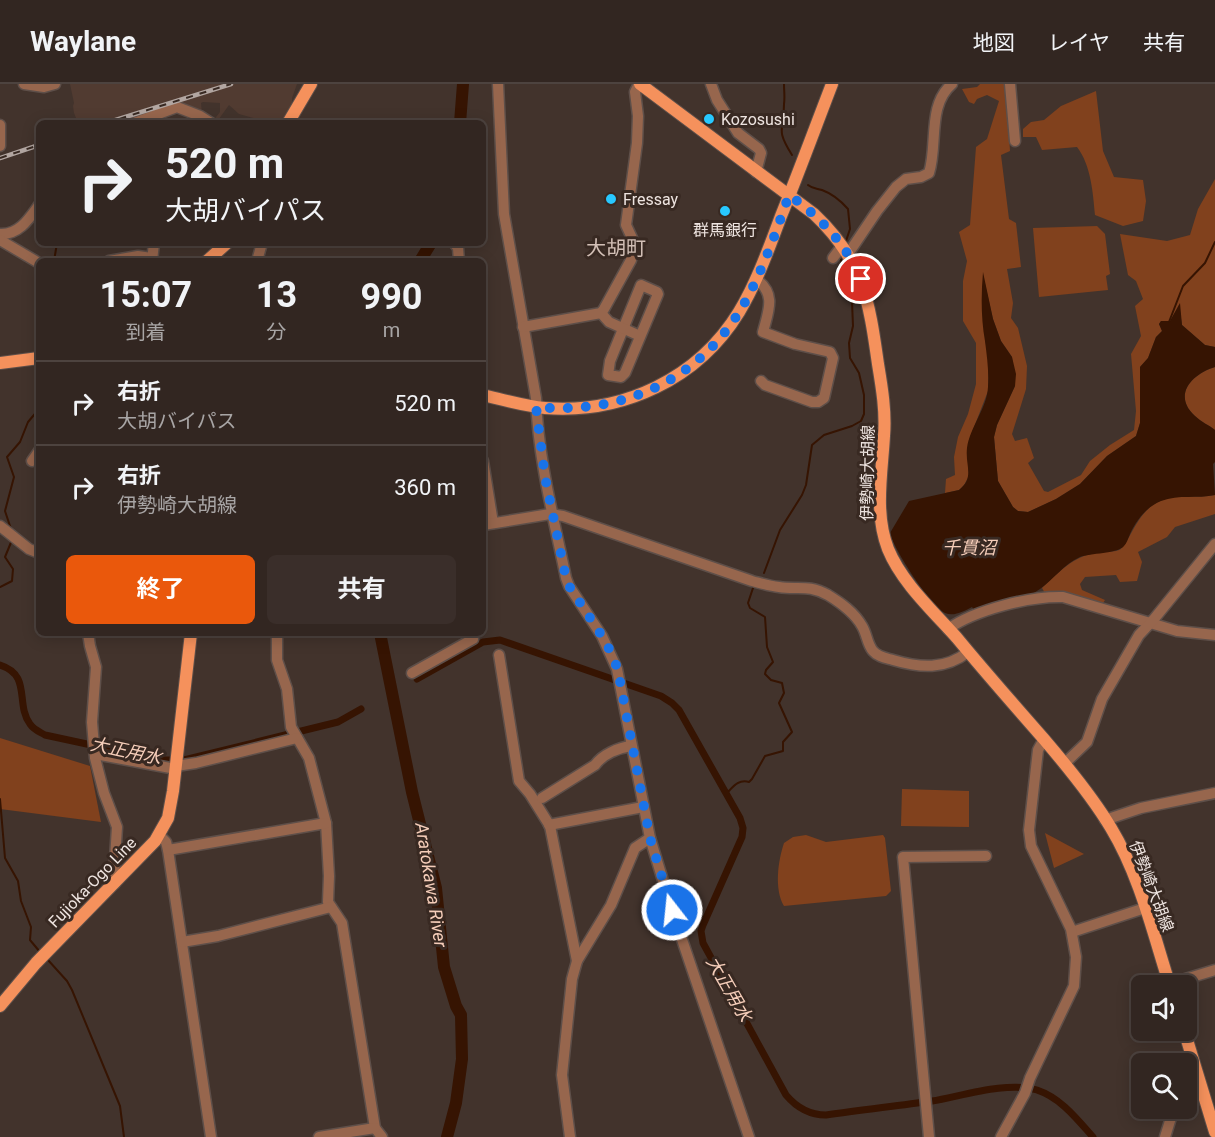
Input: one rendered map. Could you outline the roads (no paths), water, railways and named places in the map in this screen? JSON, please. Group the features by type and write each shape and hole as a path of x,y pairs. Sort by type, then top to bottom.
{"main road":[{"path":"290,120 311,84"},
{"name":"伊勢崎大胡線","path":"640,84 819,219 845,250 861,279 870,311 885,425 880,507 884,537 892,557 948,629 1064,764 1105,820 1130,867 1166,975"},
{"path":"486,396 536,407 574,409 602,405 641,394 672,379 693,364 721,337 738,314 756,279 832,84"},
{"path":"210,258 224,246"},
{"path":"0,363 36,358"},
{"name":"Fujioka-Ogo Line","path":"0,1006 36,963 159,835 170,812 190,636"},
{"path":"1187,1041 1215,1132"}],"street":[{"path":"24,84 44,87 55,84"},
{"path":"498,84 504,214 536,407 540,447 569,586 608,646 620,682 650,838 749,1137"},
{"path":"523,327 601,313 631,261 632,238 626,225 637,143 638,116 635,92 640,84"},
{"path":"711,84 717,100 738,133 759,149 761,153 756,171"},
{"path":"833,258 845,250 896,187 906,179 921,177 929,173 938,107 943,93 951,84"},
{"path":"1010,84 1015,141"},
{"path":"142,120 177,107 206,120"},
{"path":"0,125 0,146"},
{"path":"0,234 18,230 36,209"},
{"path":"0,240 36,261"},
{"path":"126,258 138,256 147,258"},
{"path":"756,279 764,286 771,301 763,332 795,344 830,352 832,358 824,398 818,402 765,386 761,381"},
{"path":"641,285 657,292 640,336 624,375 608,375 610,361 622,328 641,285"},
{"path":"601,313 609,322 640,336"},
{"path":"32,462 36,456"},
{"path":"486,499 488,524 553,514 752,580 779,587 807,587 824,593 855,616 863,627 869,645 878,656 902,663 930,667 950,662 968,652"},
{"path":"0,526 29,549 36,552"},
{"path":"1064,764 1088,742 1099,705 1138,635 1215,544"},
{"path":"948,629 994,608 1057,597 1075,599 1177,631 1215,635"},
{"path":"88,636 96,667 92,722 94,748 104,793 117,827 115,883"},
{"path":"277,636 277,660 287,689 294,734 309,758 326,823 328,902 340,918 344,930 378,1132 319,1137"},
{"path":"412,674 474,639 473,636"},
{"path":"499,654 519,781 549,825 577,961"},
{"path":"94,748 177,764 196,764 294,734"},
{"path":"1001,1137 1025,1093 1028,1081 1074,986 1076,957 1072,932 1036,858 1029,830 1038,750 1044,740"},
{"path":"542,798 596,765 600,758 623,747 631,746"},
{"path":"1105,820 1141,808 1215,793"},
{"path":"549,825 643,807"},
{"path":"168,850 326,823"},
{"path":"159,835 166,842 168,850 211,1137"},
{"path":"570,1137 562,1075 572,979 577,961 611,905 635,848 650,838"},
{"path":"930,1137 903,857 986,856"},
{"path":"182,942 218,936 331,907"},
{"path":"1072,932 1145,908"},
{"path":"1197,976 1215,970"},
{"path":"1165,1137 1171,1119"}],"water":[{"name":"千貫沼","path":"983,272 993,319 1001,341 1012,357 1016,374 1015,386 994,437 998,481 1013,507 1018,511 1028,512 1056,499 1080,484 1107,456 1136,436 1140,423 1140,367 1148,358 1156,337 1162,331 1159,324 1161,321 1170,321 1180,303 1182,325 1205,345 1215,347 1215,367 1192,380 1185,393 1185,400 1188,408 1197,418 1215,430 1215,462 1213,464 1215,495 1161,501 1142,515 1121,549 1080,557 1040,589 1025,597 975,611 972,607 959,613 948,614 938,608 922,589 898,552 890,533 909,501 959,490 967,480 967,448 985,402 988,387 988,364 982,316"}],"waterway":[{"name":"Aratokawa River","path":"460,120 463,84"},
{"path":"784,84 782,134 792,155"},
{"path":"808,185 830,194 848,209 850,229 845,244"},
{"path":"1169,322 1183,286 1205,263 1215,242"},
{"path":"54,258 56,246"},
{"name":"Aratokawa River","path":"422,258 429,246"},
{"path":"764,573 780,530 806,485 812,445 824,435 861,421 864,414 864,395 859,373 850,358 849,343 853,326 852,302 840,256"},
{"path":"11,529 5,511 14,477 7,457 20,442 28,422 36,413"},
{"path":"0,587 12,581 13,569 5,557 12,540"},
{"path":"726,794 733,786 745,781 749,782 765,756 783,751 783,742 792,732 779,703 784,693 782,683 771,680 765,674 773,662 767,647 765,617 750,608 748,603 754,585"},
{"name":"Aratokawa River","path":"381,636 412,792 436,888 444,967 461,1015 462,1059 456,1103 447,1137"},
{"name":"大正用水","path":"417,679 483,642 500,640 661,696 679,710 740,818 743,828 742,837 703,925 701,931 703,943 786,1095 794,1104 814,1114 826,1115 932,1101 984,1090 1025,1088 1037,1090 1054,1098 1093,1137"},
{"name":"大正用水","path":"0,665 10,670 20,683 23,708 37,731 45,735 161,760 184,760 338,722 361,709"},
{"path":"0,799 5,858 18,881 21,901 31,927 30,940 40,952"},
{"path":"48,960 72,990 120,1106 124,1137"}],"railway":[{"path":"116,120 231,84"},
{"path":"0,158 36,146"}],"place":[{"name":"Kozosushi","path":"709,119"},
{"name":"Fressay","path":"611,199"},
{"name":"群馬銀行","path":"725,211"}],"district":[{"name":"大胡町","path":"616,248"}]}
